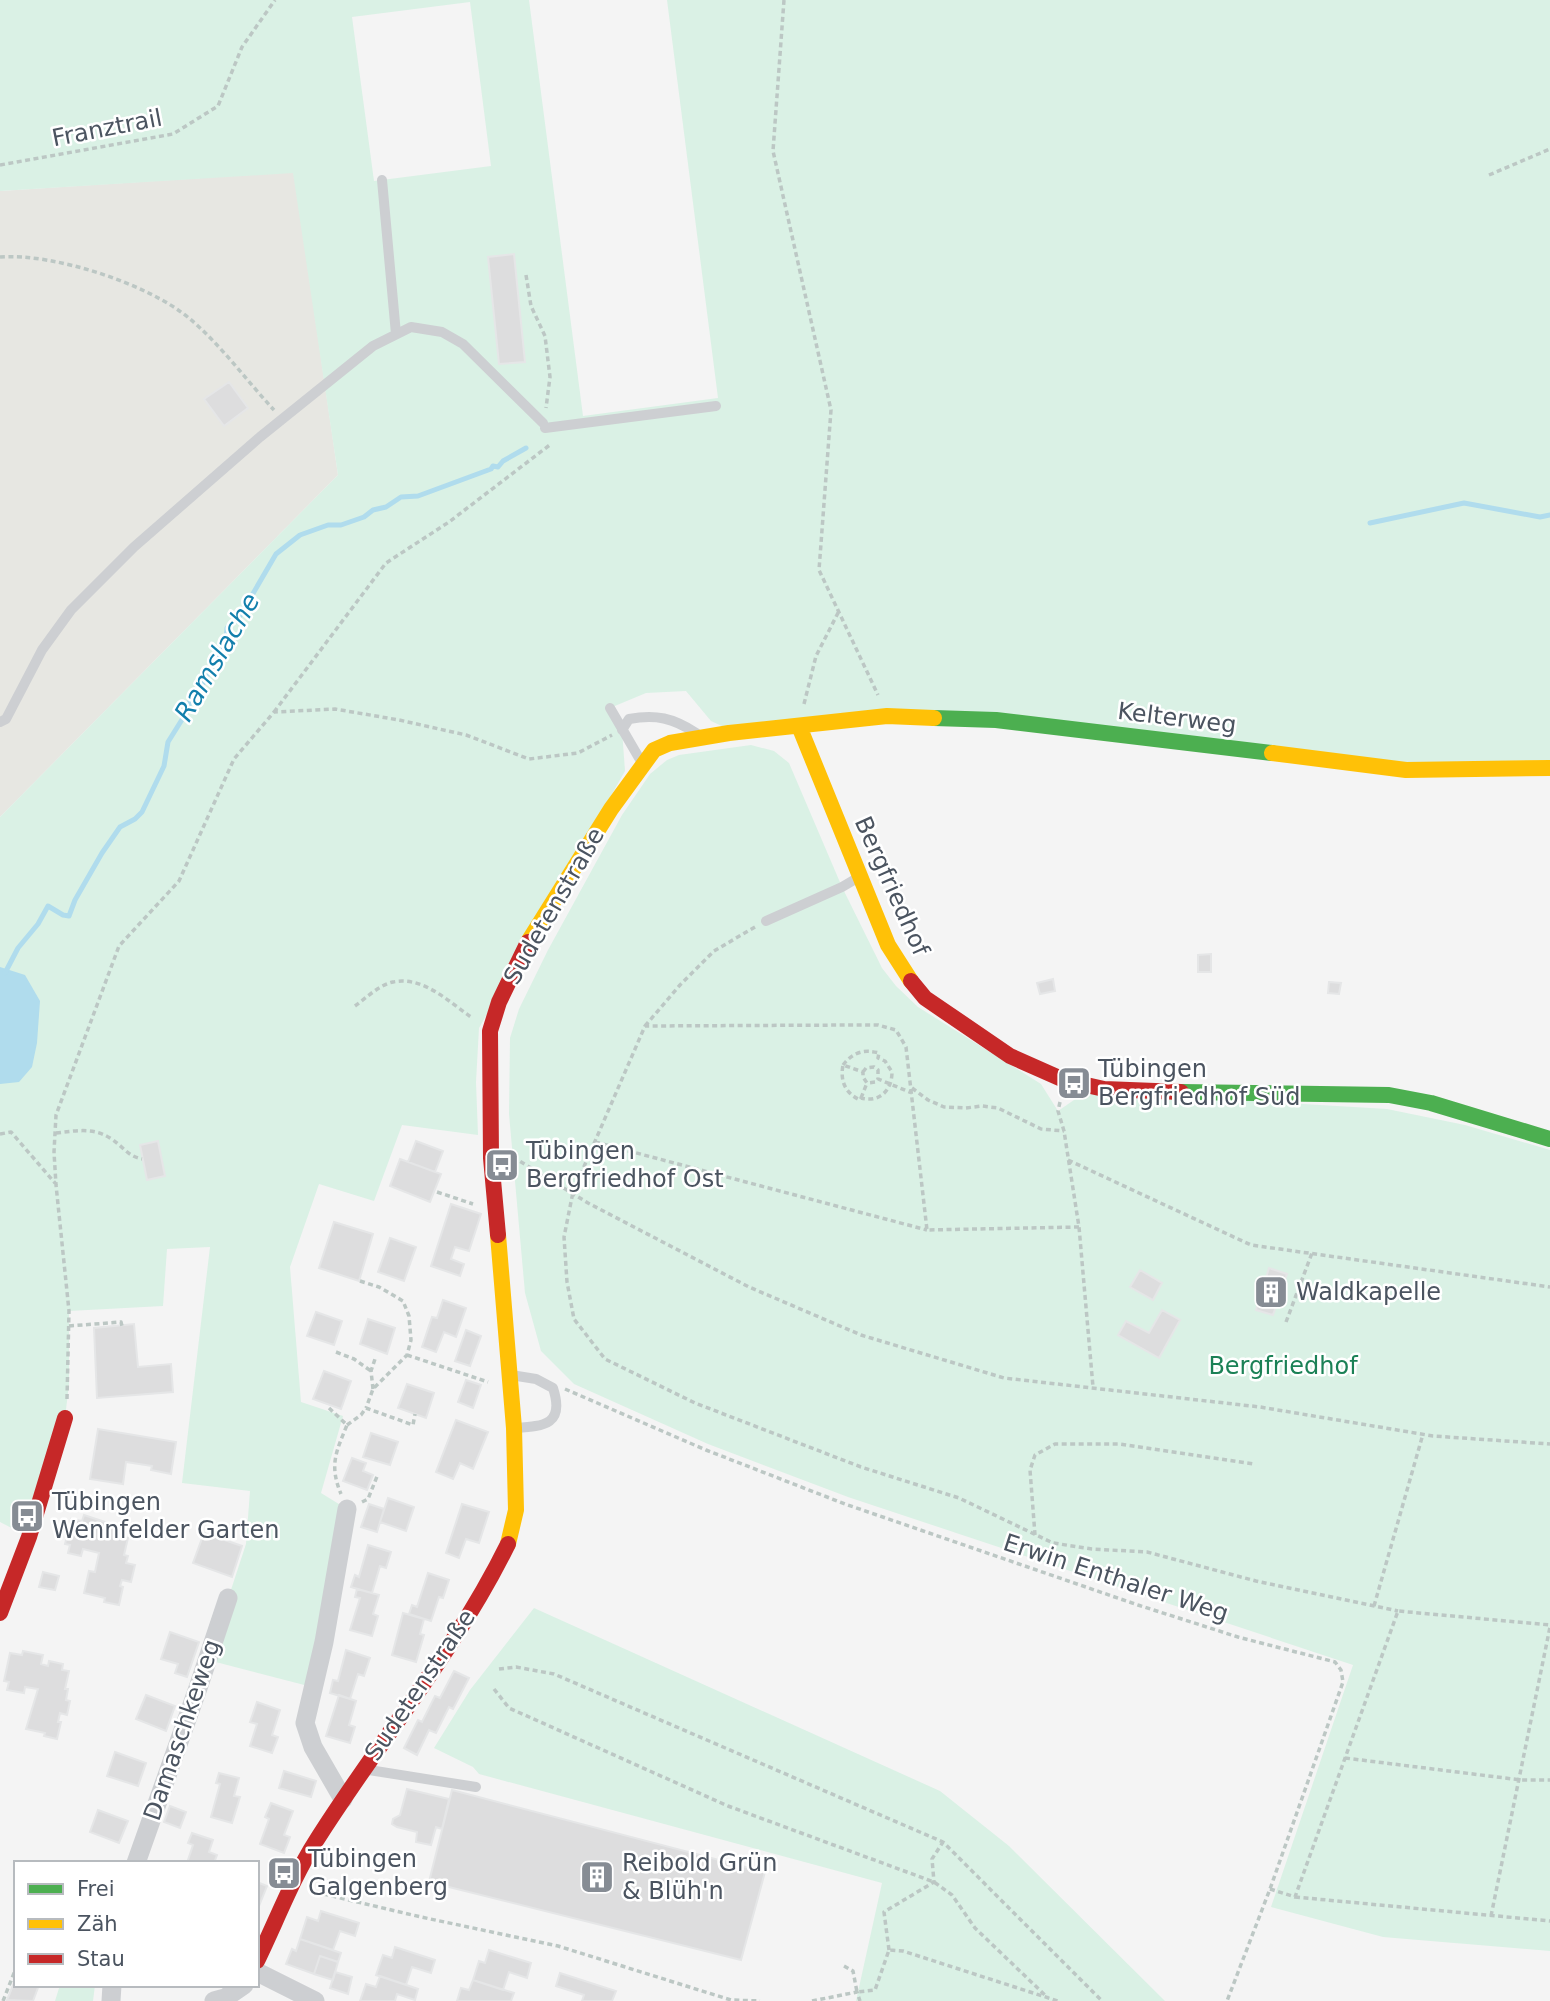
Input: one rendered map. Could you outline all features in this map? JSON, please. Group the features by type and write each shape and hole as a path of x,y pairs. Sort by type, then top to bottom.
{"street":[{"name":"Kelterweg","path":"799,726 887,716 996,720 1406,770 1550,768"},
{"name":"Sudetenstraße","path":"259,1957 315,1843 447,1648 494,1572 511,1537 516,1510 514,1428 491,1158 490,1031 499,1002 529,940 611,809 654,750 670,743 799,726"},
{"name":"Bergfriedhof","path":"799,726 888,945 903,971 925,998 1010,1056 1040,1071 1074,1083 1104,1089 1219,1094 1389,1095 1431,1103 1550,1139"},
{"path":"0,1614 29,1537 65,1418"},
{"path":"343,1799 313,1747 305,1723 324,1642 347,1509"},
{"name":"Damaschkeweg","path":"137,1861 228,1598"},
{"path":"259,1973 315,2001"},
{"path":"214,2001 225,1998 241,1987"}],"lane":[{"path":"382,180 396,334"},
{"path":"0,722 6,719 41,650 71,610 134,547 281,419 373,346 411,327 442,332 463,345 544,426 716,405"},
{"path":"610,708 643,763"},
{"path":"622,730 629,719 646,716 677,721 702,738"},
{"path":"766,921 842,887 860,876"},
{"path":"510,1383 536,1379 553,1388 556,1410 552,1421 543,1426 514,1428"},
{"path":"365,1769 476,1787"}],"path":[{"name":"Franztrail","path":"0,165 173,134 218,106 242,47 275,0"},
{"path":"784,0 773,152 831,410 819,570 887,716"},
{"path":"1489,174 1550,149"},
{"path":"0,257 11,256 71,265 136,286 190,318 281,419"},
{"path":"526,275 531,306 545,336 550,377 544,426"},
{"path":"65,1418 69,1384 69,1326 56,1185 56,1115 119,946 179,881 234,759 274,712 386,563 449,522 551,444"},
{"path":"799,726 816,656 839,611"},
{"path":"274,712 335,709 399,720 466,735 529,759 578,753 622,730"},
{"path":"766,921 714,951 645,1026 573,1192 564,1237 567,1282 575,1319 605,1359 695,1403 861,1467 960,1498 1053,1543 1091,1549 1147,1552 1256,1581 1398,1611 1550,1626 1521,1780 1491,1916"},
{"path":"355,1006 374,991 392,982 420,983 490,1031"},
{"path":"645,1026 878,1025 896,1030 906,1047 927,1230"},
{"path":"874,1067 879,1053 871,1051 859,1052 844,1065 841,1074 844,1087 853,1097 870,1100 881,1097 891,1084 892,1072 885,1061 878,1058"},
{"path":"844,1065 863,1072"},
{"path":"867,1083 863,1072 866,1068 874,1067"},
{"path":"874,1067 878,1070 878,1079"},
{"path":"878,1079 912,1093"},
{"path":"867,1083 876,1082 878,1079"},
{"path":"861,1098 867,1083"},
{"path":"911,1087 928,1100 944,1107 998,1108 1041,1129 1064,1130"},
{"path":"1058,1111 1064,1130 1079,1227 1093,1387"},
{"path":"55,1133 87,1129 110,1138 127,1154 142,1159"},
{"path":"0,1134 11,1132 56,1185"},
{"path":"595,1142 927,1230 1079,1227"},
{"path":"491,1158 512,1156 587,1203 749,1287 861,1335 1004,1378 1260,1407 1423,1434 1550,1444"},
{"path":"1068,1160 1251,1245 1550,1287"},
{"path":"437,1192 495,1212"},
{"path":"1286,1322 1312,1254"},
{"path":"360,1281 379,1287 403,1301 411,1340 407,1355 373,1389 361,1415 347,1425 333,1461 336,1482 347,1509 368,1499 378,1475"},
{"path":"69,1326 121,1322 122,1326"},
{"path":"336,1352 354,1359 370,1371"},
{"path":"407,1355 510,1383"},
{"path":"373,1389 370,1371 375,1359"},
{"name":"Erwin Enthaler Weg","path":"553,1388 568,1389 706,1450 845,1504 1138,1605 1238,1637 1335,1662 1342,1670 1343,1682 1270,1889 1227,2001"},
{"path":"328,1408 347,1425"},
{"path":"366,1408 413,1424 415,1414"},
{"path":"1374,1606 1423,1434"},
{"path":"1035,1535 1030,1470 1035,1455 1055,1444 1120,1444 1254,1464"},
{"path":"1295,1897 1398,1611"},
{"path":"499,1669 516,1667 554,1674 943,1842 1102,2001"},
{"path":"494,1689 509,1708 728,1806 934,1882 952,1895 975,1927 1048,1998"},
{"path":"1345,1758 1521,1780 1550,1780"},
{"path":"934,1882 932,1859 943,1842"},
{"path":"812,2001 875,1990 889,1950 884,1912 934,1882"},
{"path":"292,1886 558,1946 731,2000 760,2001"},
{"path":"1270,1889 1295,1897 1550,1921"},
{"path":"889,1950 903,1951 1058,2001"},
{"path":"844,1966 853,1971 860,2001"},
{"path":"3,2001 13,1980"}],"shaded area":[{"path":"294,172 338,475 0,817 0,191"}],"green space":[{"path":"0,0 529,0 583,416 718,398 667,0 1550,0 1550,760 1405,763 993,715 726,728 711,721 686,691 646,693 610,708 622,730 625,771 479,1028 476,1082 478,1135 402,1125 374,1201 319,1184 290,1267 301,1402 343,1416 321,1493 347,1509 312,1687 208,1660 246,1544 250,1491 182,1483 210,1247 167,1249 163,1306 69,1311 69,1384 65,1418 29,1537 0,1522 0,817 338,475 293,173 0,191","holes":["470,2 491,166 374,181 352,17"]},
{"name":"Bergfriedhof","path":"751,745 774,751 789,763 842,887 882,968 896,986 918,1007 1041,1084 1058,1111 1087,1091 1387,1109 1465,1125 1550,1150 1550,1951 1383,1937 1271,1907 1353,1665 848,1497 708,1444 574,1384 541,1351 525,1293 509,1114 510,1038 519,1009 622,815 650,774 667,760 679,755"},
{"path":"534,1608 940,1791 1009,1846 1165,2001 856,2001 882,1883 479,1774 473,1767 434,1748 470,1690"},
{"path":"59,1987 95,1987 93,2001 55,2001"}],"water":[{"path":"0,967 25,975 40,1001 32,1067 19,1082 0,1084"}],"building":[{"path":"514,254 525,362 499,364 488,257"},
{"path":"229,382 248,408 224,426 204,399"},
{"path":"1211,954 1211,972 1198,972 1198,955"},
{"path":"1053,979 1055,991 1040,994 1037,983"},
{"path":"1329,982 1341,983 1339,994 1328,993"},
{"path":"158,1141 165,1176 147,1180 140,1145"},
{"path":"416,1141 443,1151 435,1172 408,1162"},
{"path":"400,1159 441,1174 430,1202 390,1186"},
{"path":"451,1204 481,1214 469,1251 455,1247 451,1259 464,1264 460,1276 431,1266"},
{"path":"334,1222 373,1234 359,1281 319,1268"},
{"path":"390,1238 416,1247 404,1281 378,1272"},
{"name":"Waldkapelle","path":"1269,1268 1287,1274 1273,1315 1256,1310"},
{"path":"1140,1270 1162,1283 1153,1300 1130,1287"},
{"path":"443,1300 466,1308 456,1337 444,1332 436,1352 422,1347 432,1317 437,1318"},
{"path":"1162,1310 1180,1320 1159,1358 1118,1335 1126,1321 1149,1333"},
{"path":"316,1312 342,1321 334,1345 307,1336"},
{"path":"368,1319 395,1328 387,1354 360,1344"},
{"path":"134,1324 138,1367 171,1364 173,1392 97,1398 94,1328"},
{"path":"466,1330 481,1336 470,1366 455,1361"},
{"path":"324,1371 351,1381 341,1409 313,1399"},
{"path":"466,1380 481,1385 473,1408 458,1402"},
{"path":"407,1384 434,1393 426,1418 398,1408"},
{"path":"456,1420 488,1432 473,1469 460,1463 453,1479 436,1472"},
{"path":"98,1429 176,1442 171,1474 151,1470 152,1466 126,1462 123,1484 90,1479"},
{"path":"371,1433 398,1442 390,1465 363,1457"},
{"path":"352,1458 366,1463 363,1471 373,1475 367,1490 343,1481"},
{"path":"388,1498 414,1507 406,1531 380,1522"},
{"path":"369,1504 384,1509 377,1532 361,1527"},
{"path":"462,1504 489,1512 479,1543 466,1539 459,1558 446,1553"},
{"path":"84,1515 123,1528 121,1536 128,1538 124,1555 128,1556 126,1563 135,1565 131,1582 122,1580 119,1605 84,1593 89,1571 95,1572 99,1553 83,1549 81,1556 68,1553 70,1545 65,1544 71,1519 82,1521"},
{"path":"204,1533 242,1546 232,1577 193,1563"},
{"path":"368,1545 391,1552 386,1568 380,1566 372,1593 351,1587 355,1575 359,1577"},
{"path":"43,1572 59,1576 55,1590 39,1587"},
{"path":"428,1573 449,1580 443,1598 439,1597 431,1621 409,1614 412,1605 417,1607"},
{"path":"357,1589 379,1595 373,1614 378,1616 372,1636 350,1630 360,1598 355,1597"},
{"path":"403,1613 424,1619 420,1634 424,1635 416,1662 392,1655"},
{"path":"170,1632 199,1642 187,1677 175,1673 178,1664 161,1659"},
{"path":"346,1650 370,1658 364,1676 358,1674 350,1699 330,1693 333,1680 338,1681"},
{"path":"23,1651 43,1655 41,1664 48,1666 49,1661 63,1664 62,1670 69,1671 65,1689 68,1689 66,1700 70,1701 67,1715 60,1713 57,1739 26,1729 38,1689 25,1687 24,1693 7,1690 9,1682 4,1681 10,1653 22,1655"},
{"path":"454,1671 469,1678 453,1709 449,1707 436,1733 429,1730 417,1755 404,1748 418,1720 422,1722 435,1696 440,1698"},
{"path":"146,1695 175,1706 166,1731 136,1719"},
{"path":"339,1695 356,1701 349,1725 355,1727 350,1743 326,1736"},
{"path":"257,1702 280,1710 272,1735 278,1737 272,1753 250,1746 257,1724 250,1722"},
{"path":"115,1752 146,1763 138,1786 107,1776"},
{"path":"284,1771 316,1781 311,1797 279,1788"},
{"path":"219,1773 239,1778 234,1796 240,1797 232,1823 211,1817 220,1784 216,1783"},
{"path":"407,1789 449,1799 442,1829 436,1827 431,1845 416,1842 417,1832 392,1824 393,1819 400,1815"},
{"name":"Reibold Grün & Blüh'n","path":"452,1790 765,1872 741,1960 429,1882"},
{"path":"271,1803 293,1811 284,1835 290,1837 284,1853 260,1844 269,1819 265,1817"},
{"path":"170,1806 186,1812 180,1828 164,1822"},
{"path":"98,1810 128,1821 119,1843 90,1832"},
{"path":"192,1833 213,1840 209,1852 217,1855 215,1861 188,1861 193,1845 188,1843"},
{"path":"259,1883 267,1886 259,1906"},
{"path":"321,1911 359,1923 355,1936 340,1931 333,1950 300,1939 307,1917 318,1921"},
{"path":"300,1939 341,1953 338,1962 320,1956 314,1974 286,1964 292,1949 296,1951"},
{"path":"395,1947 435,1960 431,1973 412,1967 406,1985 376,1975 383,1955 392,1958"},
{"path":"489,1950 531,1963 527,1978 509,1972 503,1990 473,1980 479,1961 485,1963"},
{"path":"320,1956 338,1962 333,1980 314,1974"},
{"path":"335,1972 352,1977 348,1994 330,1988"},
{"path":"560,1973 616,1991 612,2001 582,2001 584,1995 556,1986"},
{"path":"380,1976 418,1989 415,2000 397,1994 395,2001 360,2001 366,1984 376,1987"},
{"path":"473,1980 514,1993 511,2001 457,2001 461,1988 469,1990"},
{"path":"14,1983 14,1987 38,1987 33,2001 7,2000"}],"waterway":[{"name":"Ramslache","path":"5,973 18,948 38,924 48,906 69,916 75,900 120,827 142,812 164,766 168,742 226,640 227,628 237,621 276,554 300,535 328,525 341,525 386,507 401,497 418,496 493,466 498,467 503,461 526,448"},
{"path":"1370,523 1464,503 1540,517 1550,515"}],"traffic: fast":[{"path":"934,718 996,720 1272,753"},
{"path":"1181,1092 1389,1095 1431,1103 1550,1139"}],"traffic: slow":[{"path":"528,942 611,809 654,750 670,743 729,733 887,716 934,718"},
{"path":"799,726 888,945 911,981"},
{"path":"1272,753 1406,770 1550,768"},
{"path":"498,1235 514,1428 516,1510 508,1544"}],"traffic: jam":[{"path":"498,1235 491,1158 490,1031 499,1002 528,942"},
{"path":"911,981 925,998 1010,1056 1064,1080 1104,1089 1181,1092"},
{"path":"0,1613 29,1537 65,1418"},
{"path":"259,1957 316,1841 465,1621 508,1544"}],"place":[{"name":"Tübingen Bergfriedhof Süd","path":"1074,1083"},
{"name":"Tübingen Bergfriedhof Ost","path":"502,1165"},
{"name":"Waldkapelle","path":"1271,1292"},
{"name":"Tübingen Wennfelder Garten","path":"27,1516"},
{"name":"Tübingen Galgenberg","path":"284,1873"},
{"name":"Reibold Grün & Blüh'n","path":"597,1877"}]}
